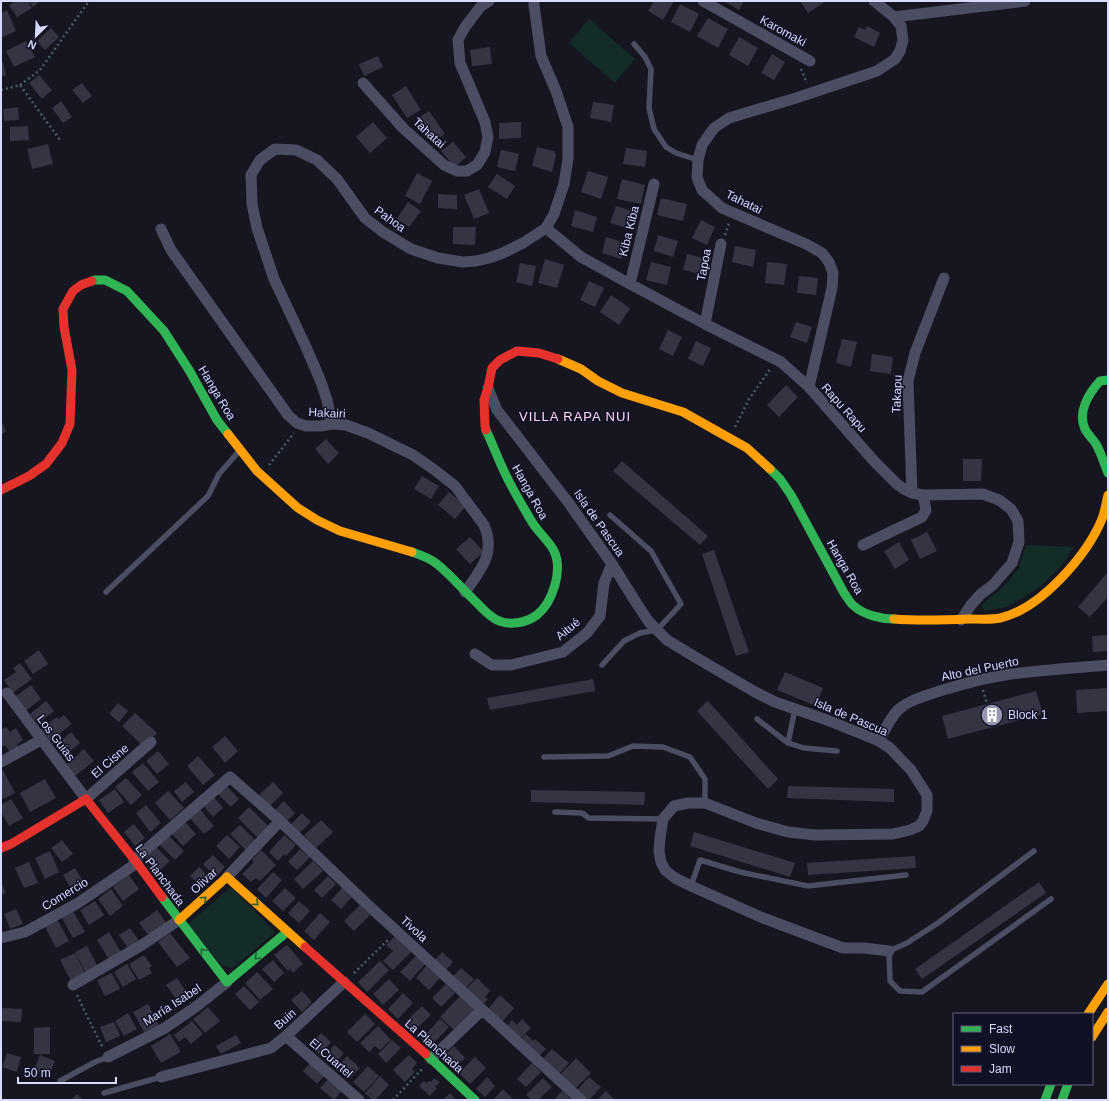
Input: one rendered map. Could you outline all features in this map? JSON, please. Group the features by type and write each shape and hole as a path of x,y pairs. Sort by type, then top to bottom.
{"main road":[{"name":"Hanga Roa","path":"1,490 29,476 46,464 62,444 70,424 72,370 64,327 63,309 74,290 81,285 95,280 105,280 127,291 164,331 189,370 217,420 261,474 298,508 317,520 340,531 404,549 423,556 436,563 486,612 497,620 510,623 525,622 537,615 545,606 553,592 558,569 554,551 533,524 503,470 485,426 484,400 492,368 500,360 517,351 539,353 562,360 581,369 598,381 622,393 683,412 747,448 780,479 791,495 844,592 854,606 867,614 886,619 924,622 1000,618 1011,615 1041,596 1066,573 1077,560 1090,542 1102,518 1108,495"},
{"path":"1108,380 1100,381 1086,402 1083,414 1083,425 1102,455 1108,473"},
{"path":"1,848 11,844 86,799"},
{"name":"La Planchada","path":"86,799 227,982"},
{"name":"La Planchada","path":"227,877 475,1100"},
{"name":"Olivar","path":"178,920 227,877"},
{"path":"227,982 287,932"},
{"path":"1089,1013 1108,984"},
{"path":"1093,1035 1108,1012"},
{"path":"1045,1100 1051,1085"},
{"path":"1062,1100 1068,1085"}],"street":[{"name":"Tahatai","path":"362,83 403,128 444,165 457,171 467,171 472,168 477,164 485,152 488,137 485,122 460,62 458,40 465,27 481,6 489,1"},
{"name":"Pahoa","path":"332,424 327,400 306,347 274,280 257,228 252,204 251,175 260,160 275,150 296,150 317,160 337,179 365,218 383,232 411,249 438,258 463,262 476,261 503,253 523,243 546,228 554,214 564,184 568,159 568,127 556,91 541,56 534,1"},
{"name":"Karomaki","path":"703,1 810,61"},
{"name":"Tahatai","path":"809,387 832,288 833,273 828,262 822,253 806,244 722,208 702,190 697,177 698,160 702,145 714,128 729,118 812,93 877,71 895,59 900,51 903,40 901,26 894,16 874,1"},
{"path":"894,16 1025,1"},
{"name":"Kiba Kiba","path":"630,284 654,184"},
{"name":"Hakairi","path":"161,228 171,250 288,415 297,423 306,426 332,424 346,426 368,433 413,455 455,486 484,525 487,532 489,545 487,558 465,592"},
{"name":"Rapu Rapu","path":"546,228 581,257 705,324 781,362 809,387 874,461 897,484 904,489 917,494"},
{"name":"Tapoa","path":"705,324 721,244"},
{"name":"Takapu","path":"863,545 922,516 926,510 917,494 908,381 915,353 944,278"},
{"name":"Isla de Pascua","path":"488,388 497,410 568,502 612,564 649,622 667,640 755,692 775,702 827,720 879,741 890,748 911,770 927,796 927,811 919,826 893,834 815,835 788,832 756,823 705,803 688,803 674,806 663,819"},
{"path":"917,494 983,494 999,500 1011,509 1018,521 1019,542 1012,563 993,585 981,594 971,605 961,620"},
{"name":"Aitué","path":"475,654 492,665 511,664 563,652 587,633 600,616 604,583 612,564"},
{"name":"Alto del Puerto","path":"879,741 898,710 914,700 928,695 980,680 1004,675 1108,665"},
{"name":"Los Guias","path":"7,693 86,799"},
{"path":"1,762 41,740"},
{"name":"El Cisne","path":"86,799 151,742"},
{"name":"Tivola","path":"230,777 280,821 482,1010 581,1100"},
{"name":"Comercio","path":"1,938 25,932 78,902 135,861 230,777"},
{"path":"663,819 659,851 661,862 665,870 675,878 763,918 843,948 889,950"},
{"name":"Olivar","path":"227,877 280,821"},
{"name":"Olivar","path":"73,985 142,945 178,920"},
{"name":"María Isabel","path":"108,1057 165,1028 197,1006 227,982"},
{"name":"Buin","path":"161,1077 271,1048 344,982"},
{"path":"431,1059 482,1010"},
{"name":"El Cuartel","path":"286,1036 359,1100"}],"lane":[{"path":"634,44 645,57 651,69 648,108 654,129 666,147 676,153 698,160"},
{"path":"106,592 208,496 219,474 240,450"},
{"path":"602,665 624,641 640,633 657,630 681,604 651,551 610,515"},
{"path":"788,743 795,709"},
{"path":"757,719 788,743 804,748 837,751"},
{"path":"544,757 608,756 633,746 663,747 690,757 705,779 705,803"},
{"path":"555,812 582,813 589,818 663,819"},
{"path":"1034,852 938,923 907,943 889,950 890,981 900,991 922,992 1051,899"},
{"path":"691,886 700,860 740,872 808,886 906,875"},
{"path":"60,1081 95,1062 108,1057"},
{"path":"104,1093 161,1077"}],"path":[{"path":"1,90 20,85 40,70 89,1"},
{"path":"810,61 800,66 812,93"},
{"path":"20,85 60,140"},
{"name":"Tapoa","path":"721,244 733,213"},
{"path":"730,438 749,399 777,360"},
{"path":"261,474 301,424"},
{"path":"344,982 397,931"},
{"path":"73,985 108,1057"},
{"path":"393,1100 431,1059"}],"green space":[{"path":"589,19 635,59 615,83 569,43"},
{"path":"1026,545 1074,547 1062,565 1040,587 1007,607 984,611 982,605 1001,589 1018,570"},
{"path":"231,887 275,932 233,968 222,966 188,924"}],"building":[{"path":"16,1 28,1 32,8 17,17 9,5"},
{"path":"29,1 40,1 33,7"},
{"path":"654,1 674,1 663,20 648,11"},
{"path":"724,1 744,1 739,10"},
{"path":"800,1 826,1 808,13"},
{"path":"680,4 699,14 690,32 671,22"},
{"path":"7,10 16,31 1,38 1,13"},
{"path":"708,18 728,29 718,48 697,36"},
{"path":"867,26 880,33 874,47 854,37 859,27 865,30"},
{"path":"51,28 59,37 45,50 37,41"},
{"path":"739,37 758,48 748,66 729,55"},
{"path":"26,41 35,57 14,67 6,51"},
{"path":"490,47 492,64 472,66 470,50"},
{"path":"772,54 785,62 774,80 761,73"},
{"path":"378,56 383,67 364,76 359,64"},
{"path":"3,62 6,75 1,77 1,63"},
{"path":"39,75 52,90 42,99 29,83"},
{"path":"82,83 92,96 83,103 72,90"},
{"path":"406,86 421,110 407,118 392,95"},
{"path":"61,101 72,117 63,123 52,108"},
{"path":"593,102 614,105 611,122 590,118"},
{"path":"18,107 19,120 4,121 3,109"},
{"path":"429,111 445,134 432,142 416,119"},
{"path":"373,122 387,138 370,153 356,137"},
{"path":"521,122 521,138 499,139 499,123"},
{"path":"28,126 29,140 10,141 10,127"},
{"path":"453,142 466,157 455,167 441,151"},
{"path":"48,144 53,164 32,169 27,149"},
{"path":"537,147 554,151 556,155 552,172 532,166"},
{"path":"626,148 647,151 645,167 623,164"},
{"path":"501,150 519,154 515,171 497,167"},
{"path":"588,171 608,177 601,199 581,192"},
{"path":"417,173 432,181 420,204 405,196"},
{"path":"497,174 515,186 507,199 488,187"},
{"path":"622,179 645,185 641,204 617,199"},
{"path":"479,189 489,213 474,219 464,195"},
{"path":"438,194 457,195 457,209 438,208"},
{"path":"661,198 687,204 683,221 657,215"},
{"path":"408,202 421,211 409,227 397,219"},
{"path":"616,206 635,212 630,229 610,223"},
{"path":"575,210 597,217 593,232 571,226"},
{"path":"701,220 715,227 707,245 692,238"},
{"path":"453,227 476,227 475,245 453,244"},
{"path":"658,235 678,241 673,257 654,251"},
{"path":"606,237 626,243 621,259 602,253"},
{"path":"735,246 756,250 753,267 732,262"},
{"path":"687,254 708,259 704,275 683,270"},
{"path":"545,259 564,265 557,288 538,283"},
{"path":"651,262 671,267 667,285 646,280"},
{"path":"767,262 787,264 784,285 765,283"},
{"path":"520,263 536,266 532,286 516,282"},
{"path":"799,276 818,278 816,295 797,293"},
{"path":"589,281 604,288 595,307 580,300"},
{"path":"611,295 630,308 619,325 600,312"},
{"path":"796,322 812,327 807,343 790,337"},
{"path":"668,330 682,337 673,356 659,349"},
{"path":"842,339 857,342 851,367 836,363"},
{"path":"696,341 711,348 703,366 688,359"},
{"path":"872,354 893,357 891,374 870,371"},
{"path":"786,385 798,397 779,417 767,405"},
{"path":"1,420 6,432 1,434"},
{"path":"326,439 339,453 328,464 315,449"},
{"path":"963,459 982,459 981,481 963,481"},
{"path":"622,461 708,536 700,545 613,471"},
{"path":"422,476 439,486 431,499 414,489"},
{"path":"449,492 466,506 455,519 438,505"},
{"path":"927,532 937,551 920,559 911,540"},
{"path":"470,537 484,552 470,564 456,549"},
{"path":"899,542 909,560 895,569 884,551"},
{"path":"714,550 749,652 736,656 702,554"},
{"path":"1108,572 1108,597 1090,617 1078,607"},
{"path":"1108,635 1108,651 1093,652 1092,636"},
{"path":"39,650 48,664 33,674 24,661"},
{"path":"20,663 32,679 13,693 4,680 16,672 13,668"},
{"path":"785,672 823,688 816,706 777,690"},
{"path":"593,679 595,691 490,710 487,698"},
{"path":"31,685 41,699 24,712 13,698"},
{"path":"1108,688 1108,711 1077,713 1076,690"},
{"name":"Block 1","path":"1036,691 1043,714 948,739 942,716"},
{"path":"46,701 54,711 38,724 30,714"},
{"path":"708,701 778,779 768,789 697,711"},
{"path":"118,703 128,711 119,722 109,714"},
{"path":"135,713 157,733 144,747 122,726"},
{"path":"64,715 72,724 50,741 41,729 57,717 59,719"},
{"path":"6,727 10,732 16,728 23,740 17,744 19,746 10,752 5,745 3,747 1,744 1,730"},
{"path":"71,732 80,743 68,753 59,743"},
{"path":"225,736 238,751 225,763 212,747"},
{"path":"84,749 94,761 75,776 66,765"},
{"path":"158,751 169,764 157,774 146,761"},
{"path":"198,756 215,775 203,785 187,766"},
{"path":"143,763 159,782 148,791 132,772"},
{"path":"3,770 15,793 3,799 1,794 1,771"},
{"path":"126,778 142,795 131,805 115,787"},
{"path":"45,779 56,798 30,812 20,793"},
{"path":"186,782 194,792 182,802 174,791"},
{"path":"273,782 283,793 268,808 258,796"},
{"path":"226,785 239,799 231,807 217,793"},
{"path":"788,786 894,789 894,802 787,798"},
{"path":"115,789 124,802 108,813 99,800"},
{"path":"531,790 645,792 644,805 531,802"},
{"path":"168,791 184,808 170,820 155,803"},
{"path":"213,796 223,808 213,817 202,804"},
{"path":"11,799 23,818 9,826 1,812 1,805"},
{"path":"284,801 295,813 285,823 274,811"},
{"path":"146,805 161,823 150,832 136,813"},
{"path":"249,807 269,827 258,838 238,818"},
{"path":"199,808 214,826 204,834 189,817"},
{"path":"302,813 311,822 298,834 290,825"},
{"path":"321,820 333,832 316,848 304,835"},
{"path":"184,821 196,834 183,846 171,833"},
{"path":"134,824 145,838 135,846 124,832"},
{"path":"240,825 256,841 246,850 230,834"},
{"path":"694,832 795,863 790,877 690,846"},
{"path":"168,835 184,851 175,860 159,844"},
{"path":"227,835 240,847 229,859 216,846"},
{"path":"284,835 296,845 286,856 284,854 278,861 269,852"},
{"path":"62,840 73,854 62,862 51,848"},
{"path":"156,847 170,861 159,871 145,857"},
{"path":"300,849 310,857 297,870 288,862"},
{"path":"261,850 276,865 260,881 256,878 251,882 242,874 254,862 252,860"},
{"path":"50,851 59,872 45,879 35,858"},
{"path":"213,855 225,867 216,877 203,864"},
{"path":"915,856 916,868 808,875 807,863"},
{"path":"313,861 323,871 303,889 294,879"},
{"path":"29,862 38,883 24,888 15,868"},
{"path":"199,867 211,879 202,888 190,876"},
{"path":"75,868 85,885 73,892 63,875"},
{"path":"273,872 282,880 266,898 257,889"},
{"path":"129,875 139,889 123,901 113,887"},
{"path":"328,876 336,884 322,898 314,890"},
{"path":"1,881 6,893 1,895"},
{"path":"1039,882 1046,893 922,979 915,969"},
{"path":"285,888 296,898 283,911 272,901"},
{"path":"342,888 352,897 341,909 331,900"},
{"path":"111,889 123,906 110,916 98,899"},
{"path":"95,901 104,915 89,925 80,910"},
{"path":"299,901 310,911 299,923 288,913"},
{"path":"360,905 370,915 354,931 344,921"},
{"path":"16,909 23,924 10,929 4,914"},
{"path":"157,910 167,924 149,936 139,923"},
{"path":"73,911 85,932 73,938 62,918"},
{"path":"320,913 330,922 314,940 304,931"},
{"path":"57,919 69,941 56,948 44,925"},
{"path":"130,928 140,942 129,950 119,935"},
{"path":"109,932 122,954 110,961 97,940"},
{"path":"170,933 190,958 177,967 158,942"},
{"path":"395,936 411,952 393,970 383,961 393,951 386,945"},
{"path":"287,945 303,964 293,973 290,969 288,971 274,955"},
{"path":"87,946 98,967 86,973 75,952"},
{"path":"442,952 453,962 445,971 434,961"},
{"path":"75,953 85,973 71,981 60,960"},
{"path":"144,955 152,966 149,968 152,973 139,980 129,964"},
{"path":"416,956 425,964 410,981 400,972"},
{"path":"273,960 284,973 274,982 262,969"},
{"path":"380,961 389,970 367,992 358,982"},
{"path":"127,964 136,979 123,987 114,972"},
{"path":"426,966 440,978 429,990 416,978"},
{"path":"461,968 474,979 466,988 453,976"},
{"path":"257,972 273,989 260,1000 245,983"},
{"path":"112,973 120,989 105,996 97,980"},
{"path":"177,978 190,997 180,1004 166,985"},
{"path":"477,978 490,991 485,997 488,999 481,1007 464,991"},
{"path":"389,979 399,990 383,1005 373,994"},
{"path":"446,984 455,993 441,1007 432,998"},
{"path":"244,986 259,1002 250,1010 235,994"},
{"path":"302,991 312,1002 302,1012 291,1000"},
{"path":"403,993 413,1003 398,1019 388,1009"},
{"path":"500,995 514,1008 501,1023 487,1010"},
{"path":"460,996 475,1010 455,1031 440,1017"},
{"path":"148,1004 159,1025 144,1032 133,1012"},
{"path":"422,1006 431,1015 413,1032 404,1023"},
{"path":"208,1007 220,1021 205,1033 193,1019"},
{"path":"2,1008 22,1009 21,1022 2,1021"},
{"path":"128,1013 137,1029 124,1036 115,1021"},
{"path":"365,1014 375,1024 357,1042 347,1032"},
{"path":"440,1019 449,1027 430,1047 421,1039"},
{"path":"522,1019 531,1028 519,1040 506,1027 512,1020 517,1025"},
{"path":"192,1021 203,1034 191,1044 185,1037 179,1042 174,1035"},
{"path":"114,1022 120,1036 106,1042 100,1027"},
{"path":"378,1026 391,1040 380,1050 375,1046 369,1052 360,1043"},
{"path":"50,1027 50,1054 34,1054 34,1028"},
{"path":"321,1033 331,1042 320,1055 309,1046"},
{"path":"170,1034 181,1052 161,1063 151,1046"},
{"path":"526,1034 533,1041 535,1039 546,1049 537,1058 519,1041"},
{"path":"236,1035 241,1043 221,1054 216,1046"},
{"path":"392,1040 401,1048 386,1063 378,1054"},
{"path":"334,1045 344,1053 334,1065 324,1058"},
{"path":"454,1046 465,1058 454,1069 442,1058"},
{"path":"552,1049 569,1063 558,1075 542,1060"},
{"path":"7,1053 21,1057 17,1072 2,1067"},
{"path":"40,1055 55,1061 49,1076 34,1070"},
{"path":"409,1055 417,1063 412,1069 415,1072 405,1082 393,1070"},
{"path":"347,1056 360,1068 349,1079 336,1068"},
{"path":"475,1057 486,1068 470,1084 459,1073"},
{"path":"576,1058 591,1073 575,1089 560,1075"},
{"path":"313,1060 327,1073 317,1084 303,1071"},
{"path":"532,1063 541,1072 526,1087 517,1079"},
{"path":"368,1066 379,1076 364,1092 353,1082"},
{"path":"331,1076 344,1088 334,1100 320,1088"},
{"path":"380,1076 389,1085 375,1100 373,1100 365,1093"},
{"path":"487,1077 495,1086 485,1097 476,1089"},
{"path":"589,1077 601,1087 589,1100 587,1100 577,1090"},
{"path":"434,1078 440,1082 430,1096 419,1086 424,1081 427,1083 429,1081 431,1082"},
{"path":"543,1078 552,1087 538,1100 532,1100 526,1095"},
{"path":"503,1089 513,1100 493,1100"},
{"path":"562,1091 572,1100 554,1100"},
{"path":"606,1091 615,1100 597,1100"},
{"path":"450,1093 456,1100 443,1100"},
{"path":"77,1094 83,1100 71,1100"}],"traffic: fast":[{"path":"92,281 105,280 127,291 164,331 189,370 217,420 228,434"},
{"path":"1108,380 1100,381 1092,391 1085,403 1082,416 1085,429 1096,444 1108,473"},
{"path":"412,552 434,562 488,614 502,622 517,623 533,618 548,602 557,576 557,559 550,544 534,525 517,496 506,476 486,430"},
{"path":"770,469 780,479 791,495 844,593 851,603 858,609 868,614 894,619"},
{"path":"162,897 227,982 287,932"},
{"path":"426,1054 475,1100"},
{"path":"1045,1100 1051,1085"},
{"path":"1062,1100 1068,1085"}],"traffic: slow":[{"path":"558,359 581,369 598,381 622,393 683,412 747,448 770,469"},
{"path":"228,434 257,471 298,508 317,520 340,531 412,552"},
{"path":"894,619 997,619 1016,613 1031,604 1046,592 1061,579 1074,564 1086,548 1102,519 1108,495"},
{"path":"179,920 227,877 305,947"},
{"path":"1089,1013 1108,984"},
{"path":"1093,1035 1108,1012"}],"traffic: jam":[{"path":"1,490 29,476 46,464 62,443 70,424 72,370 64,327 63,309 73,291 81,285 92,281"},
{"path":"486,430 484,400 492,368 500,360 517,351 539,353 558,359"},
{"path":"1,848 11,844 86,799 162,897"},
{"path":"305,947 426,1054"}],"place":[{"name":"Block 1","path":"992,715"}],"district":[{"name":"VILLA RAPA NUI","path":"575,416"}]}
